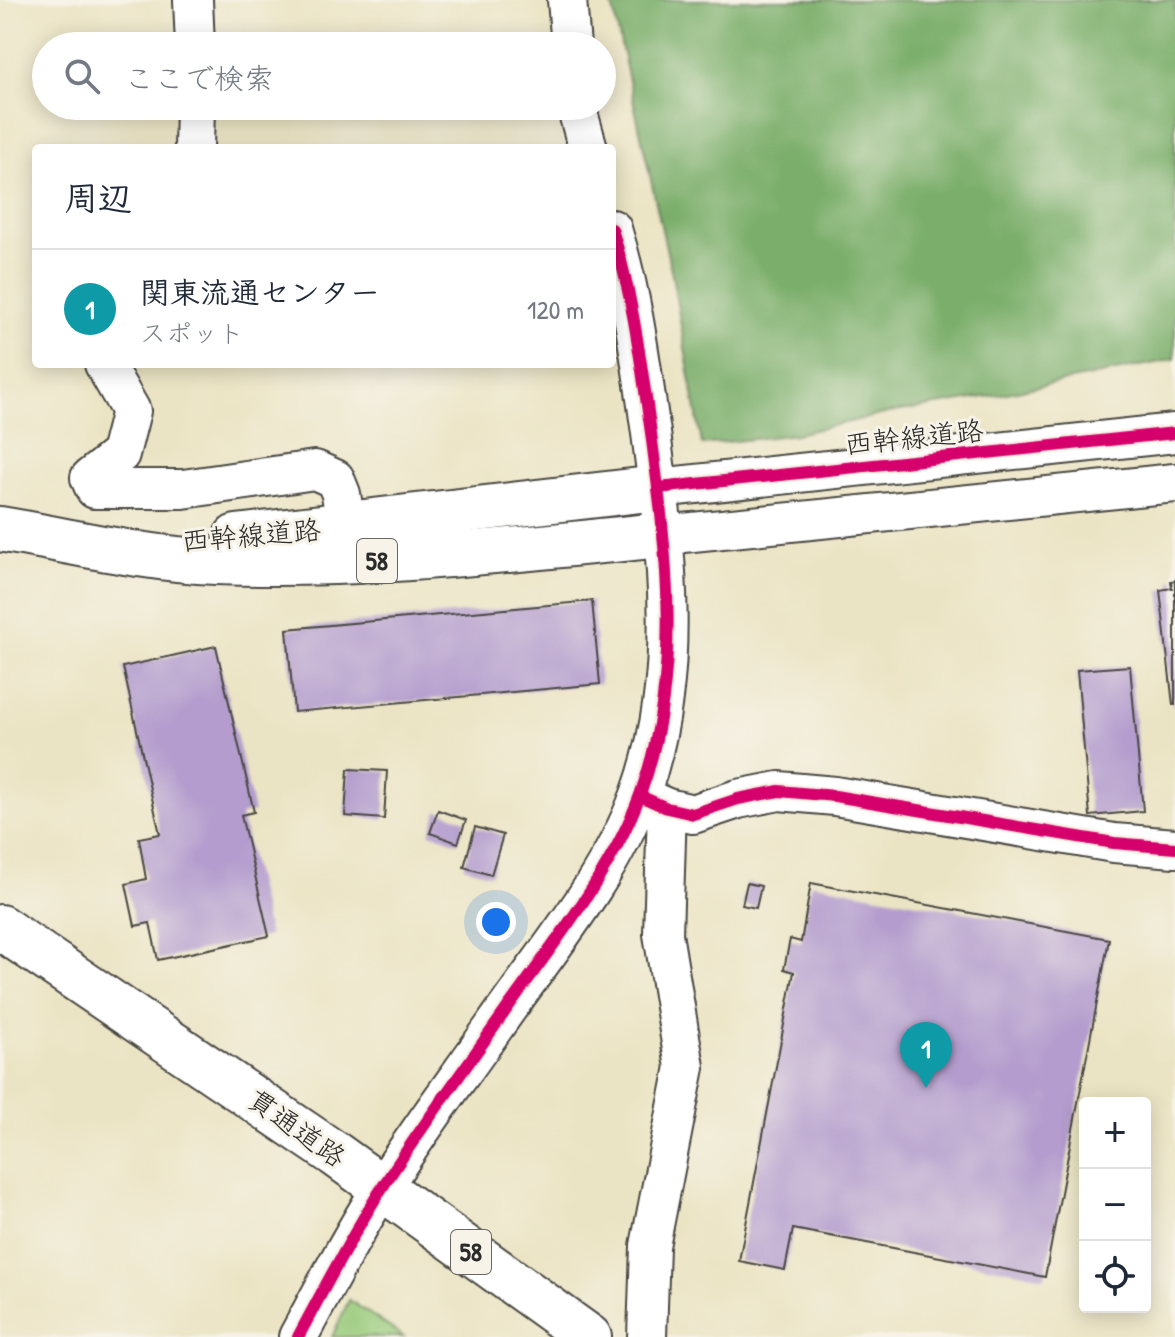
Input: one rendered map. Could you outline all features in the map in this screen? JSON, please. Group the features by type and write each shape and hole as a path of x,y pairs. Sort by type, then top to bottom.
{"main road":[{"name":"西幹線道路","path":"0,529 124,553 215,562 349,544 658,488"},
{"name":"西幹線道路","path":"349,544 663,535"},
{"name":"貫通道路","path":"0,927 382,1188 589,1337"}],"street":[{"path":"193,0 194,32"},
{"path":"567,0 570,32"},
{"path":"194,144 195,120"},
{"path":"580,120 587,144"},
{"path":"616,242 637,330 669,600 667,678 653,752 653,802 663,934 685,1067 650,1246 647,1337"},
{"path":"106,368 131,411 120,454 90,478 95,489 183,489 315,470 335,479 341,494 349,544"},
{"name":"西幹線道路","path":"658,488 1175,433"},
{"name":"西幹線道路","path":"663,535 1175,483"},
{"path":"653,802 693,814 738,799 779,791 835,796 1114,843 1175,848"},
{"path":"298,1337 382,1188 653,802"}],"green space":[{"path":"611,0 1175,0 1175,359 889,413 796,434 702,445 672,275"},
{"path":"349,1300 404,1337 332,1337"}],"building":[{"path":"1175,580 1173,705 1160,590 1172,588 1171,581"},
{"path":"592,601 600,684 294,712 287,629"},
{"path":"216,646 254,812 241,815 269,936 158,960 150,923 135,926 126,884 146,879 139,838 160,834 123,667"},
{"path":"1130,666 1143,811 1090,816 1077,670"},
{"path":"348,769 387,771 384,819 345,816"},
{"path":"438,810 466,820 458,843 430,833"},
{"path":"475,827 503,835 491,875 464,867"},
{"path":"747,883 761,886 756,908 742,905"},
{"path":"811,883 1109,939 1045,1277 793,1229 785,1270 739,1261 794,972 784,969 790,939 801,942"}],"cycle path":[{"path":"298,1337 349,1243 395,1168 593,887 627,827 653,751 667,661 666,570 640,356 616,243"},
{"path":"658,488 1175,433"},
{"path":"640,796 667,808 693,814 738,799 779,791 835,796 1114,843 1175,848"}],"place":[{"name":"関東流通センター","path":"926,1088"}]}
